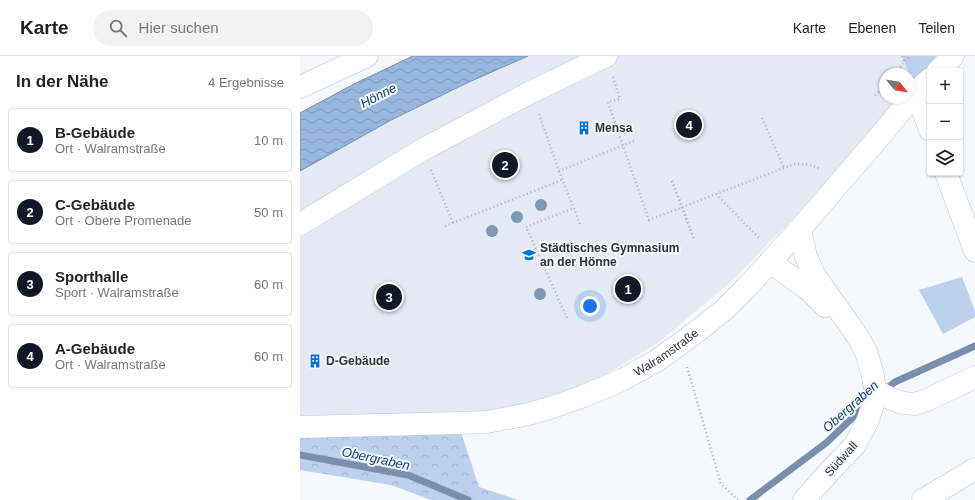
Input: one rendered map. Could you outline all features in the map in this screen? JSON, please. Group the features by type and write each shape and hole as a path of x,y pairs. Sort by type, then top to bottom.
{"street":[{"path":"300,87 367,56"},
{"path":"941,68 953,56"},
{"path":"300,224 422,150 531,92 608,63"},
{"path":"923,86 927,111"},
{"name":"Walramstraße","path":"300,427 487,422 529,414 584,396 622,380 656,361 700,330 746,288 923,86"},
{"path":"947,176 975,251"},
{"path":"800,228 806,257 815,276 858,337 867,354 874,383 892,399 903,403 915,404 927,400 975,377"},
{"path":"770,262 808,289 858,337"},
{"name":"Südwall","path":"804,500 855,445 868,420 873,404 874,383"},
{"path":"923,500 975,469"}],"path":[{"path":"902,56 904,62"},
{"path":"900,68 910,56"},
{"path":"608,63 620,99 608,102 622,146 649,220 794,164 808,164 822,170"},
{"path":"531,92 562,180 580,224"},
{"path":"875,95 879,92"},
{"path":"762,118 784,168"},
{"path":"559,171 636,140"},
{"path":"422,150 453,223"},
{"path":"445,226 562,180"},
{"path":"672,181 682,207 694,239 672,181"},
{"path":"716,194 762,241"},
{"path":"567,318 526,227 574,208"},
{"path":"680,344 721,484 738,500"}],"shaded area":[{"name":"Städtisches Gymnasium an der Hönne","path":"528,56 902,56 907,68 879,68 879,104 893,104 861,146 788,224 727,285 659,342 602,377 535,402 470,417 300,417 300,169 393,119 469,82"}],"green space":[{"path":"902,56 953,56 941,68 927,68 927,81 916,92 915,68 907,68"},
{"path":"962,277 975,311 975,317 943,334 919,290"},
{"path":"458,423 479,487 518,500 431,500 391,485 300,470 300,428"}],"water":[{"name":"Hönne","path":"413,56 528,56 469,82 393,119 300,171 300,113 354,84"}],"waterway":[{"name":"Obergraben","path":"883,391 895,382 975,346"},
{"name":"Obergraben","path":"750,500 826,443 866,405"},
{"name":"Obergraben","path":"300,455 408,475 468,500"}],"place":[{"name":"A-Gebäude","path":"689,125"},
{"name":"Mensa","path":"584,128"},
{"name":"C-Gebäude","path":"505,165"},
{"name":"Städtisches Gymnasium an der Hönne","path":"529,255"},
{"name":"B-Gebäude","path":"628,289"},
{"name":"Sporthalle","path":"389,297"},
{"name":"D-Gebäude","path":"315,361"}]}
